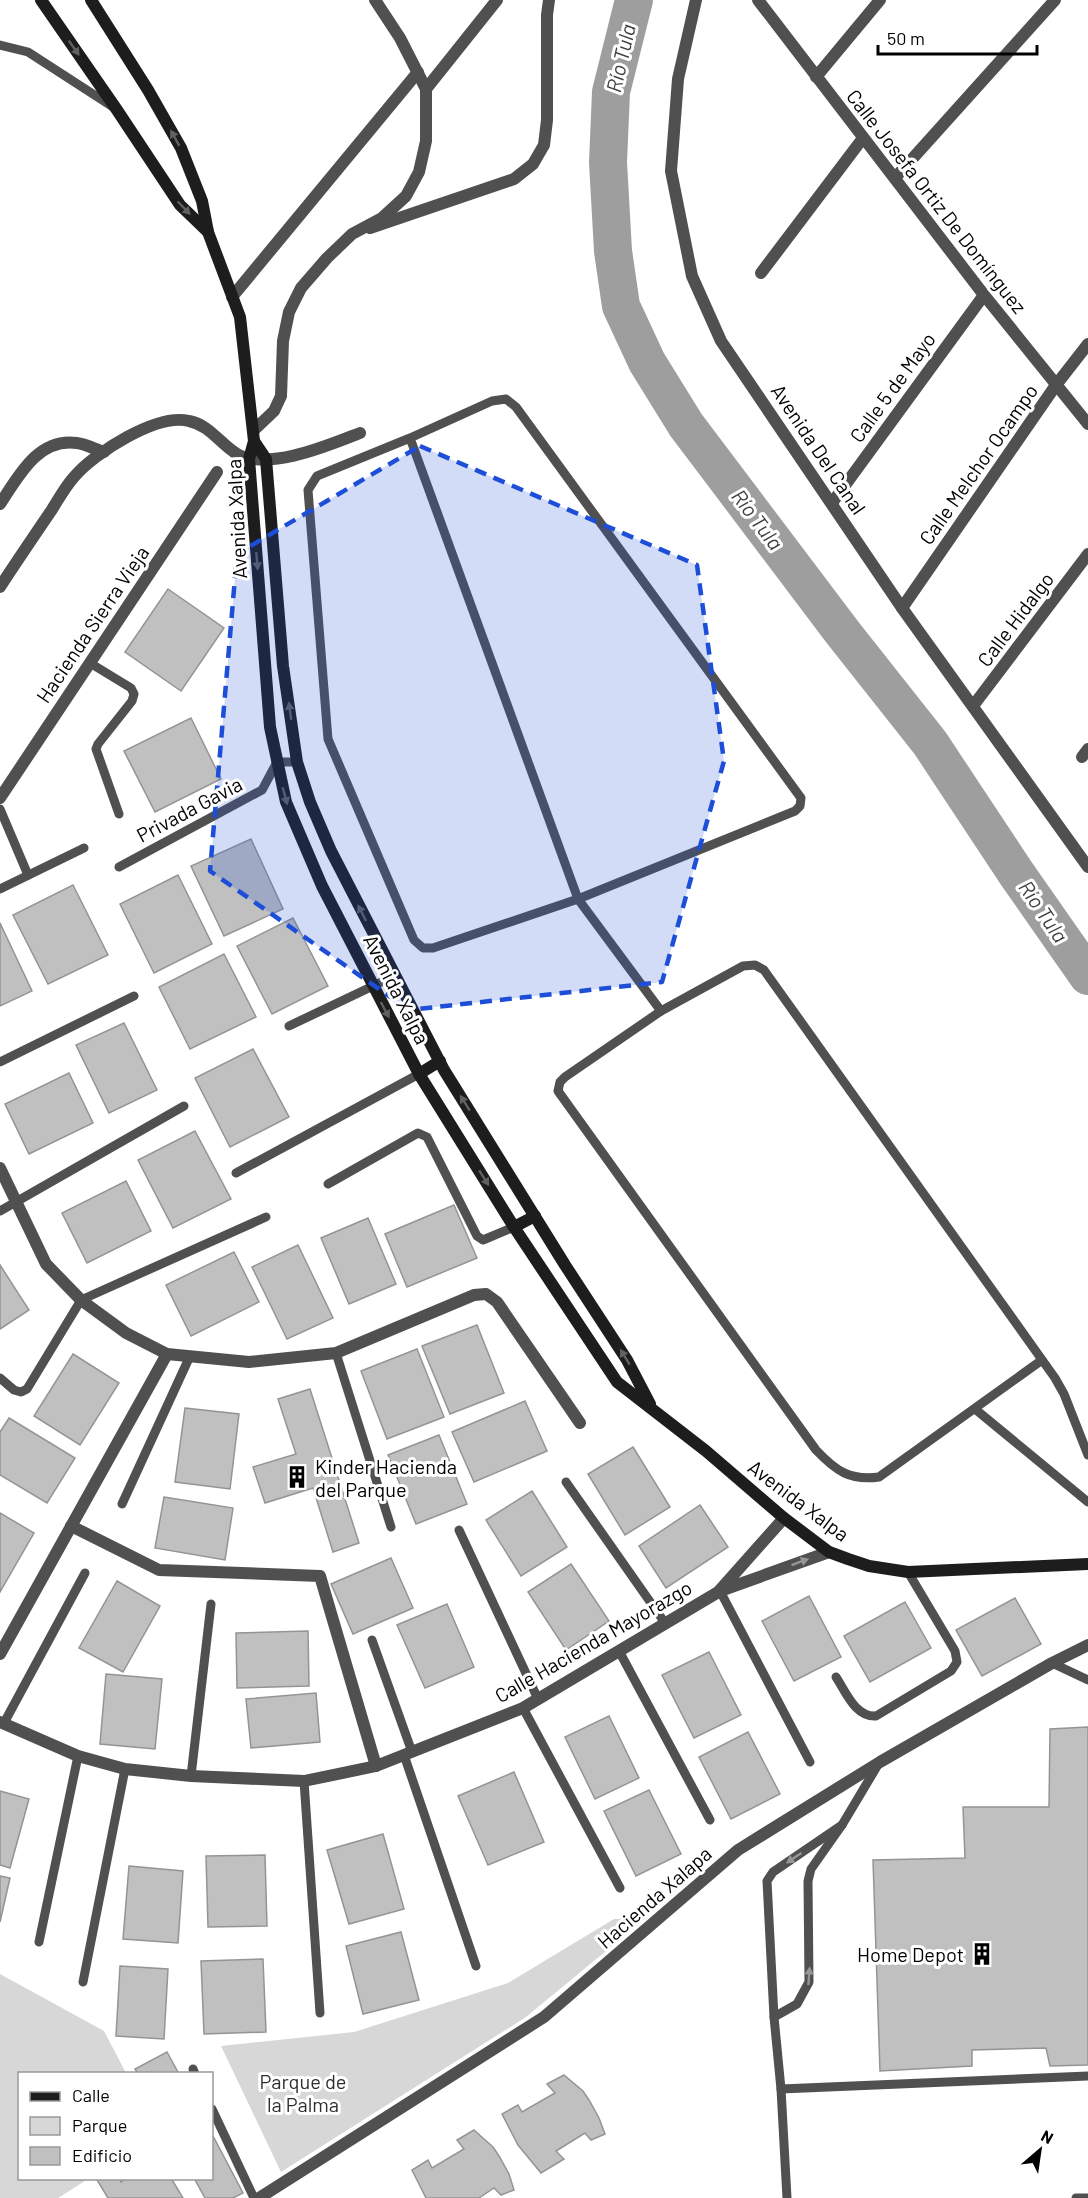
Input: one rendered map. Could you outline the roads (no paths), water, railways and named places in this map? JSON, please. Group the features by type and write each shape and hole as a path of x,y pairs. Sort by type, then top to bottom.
{"main road":[{"path":"40,0 180,204 208,232"},
{"path":"91,0 148,90 181,148 202,201 208,232 240,317 254,436"},
{"name":"Avenida Xalpa","path":"254,436 249,459 270,726 286,802 322,886 419,1074 514,1227 617,1382 829,1552 868,1566 908,1572 1088,1564"},
{"name":"Avenida Xalpa","path":"254,436 266,459 283,666 297,762 310,802 331,851 440,1061 627,1360 652,1408"},
{"path":"419,1074 440,1061"},
{"path":"514,1227 535,1216"}],"street":[{"path":"254,436 274,411 281,396 283,341 289,312 301,288 352,234 382,218 406,196 418,172 426,141 426,89 400,38 375,0"},
{"path":"426,89 497,0"},
{"path":"352,234 514,179 533,164 544,145 547,120 549,0"},
{"name":"Avenida Del Canal","path":"696,0 678,79 671,171 692,276 721,341 902,608 1088,867"},
{"name":"Calle Josefa Ortiz De Domínguez","path":"758,0 984,295 1088,424"},
{"path":"816,77 880,0"},
{"path":"895,178 1055,0"},
{"path":"232,297 418,72"},
{"path":"761,273 863,138"},
{"name":"Calle 5 de Mayo","path":"832,503 984,295"},
{"name":"Calle Melchor Ocampo","path":"902,608 1056,385 1088,344"},
{"path":"0,587 75,476 104,452 131,435 169,419 189,420 204,426 237,454 249,459 266,459 297,456 360,433"},
{"path":"0,504 29,462 52,445 76,443 104,452"},
{"name":"Hacienda Sierra Vieja","path":"0,798 217,472"},
{"name":"Calle Hidalgo","path":"974,706 1088,554"},
{"path":"0,1168 46,1264 81,1300 126,1333 167,1354 249,1362 336,1353 474,1294 486,1293 497,1302 579,1423"},
{"path":"0,1654 167,1354"},
{"name":"Calle Hacienda Mayorazgo","path":"720,1591 784,1518"},
{"path":"71,1526 159,1570 320,1576 376,1766"},
{"name":"Calle Hacienda Mayorazgo","path":"2,1723 78,1756 125,1769 191,1776 304,1781 376,1766 523,1708 720,1591 829,1552"},
{"name":"Hacienda Xalapa","path":"259,2198 544,2017 738,1850 880,1762 1052,1663 1088,1646"}],"lane":[{"path":"0,45 28,52 117,110"},
{"path":"506,399 516,407 801,798 800,806 795,811 578,899 434,948 423,948 414,940 328,739 308,490 317,476 410,438 492,401 506,399"},
{"path":"410,438 578,899 661,1011"},
{"path":"90,663 131,688 134,694 132,701 96,749 118,814"},
{"path":"277,762 297,762"},
{"name":"Privada Gavia","path":"119,867 262,790 277,762"},
{"path":"0,809 28,875"},
{"path":"0,889 84,848"},
{"path":"1042,1360 879,1477 865,1479 846,1475 829,1464 816,1450 558,1091 560,1082 661,1011 743,966 755,965 764,969 1042,1360 1064,1394 1088,1455"},
{"path":"289,1026 394,976"},
{"path":"0,1062 134,996"},
{"path":"236,1173 419,1074"},
{"path":"0,1211 184,1106"},
{"path":"328,1184 418,1133 423,1134 427,1137 477,1236 483,1240 514,1227"},
{"path":"0,1378 14,1390 21,1392 27,1389 81,1300 266,1217"},
{"path":"336,1353 391,1527"},
{"path":"122,1504 190,1356"},
{"path":"975,1409 1088,1502"},
{"path":"566,1482 665,1623"},
{"path":"459,1530 538,1699"},
{"path":"836,1677 856,1709 867,1717 876,1716 951,1671 957,1662 955,1651 908,1572"},
{"path":"2,1723 85,1574"},
{"path":"720,1591 810,1762"},
{"path":"191,1776 211,1604"},
{"path":"372,1640 476,1966"},
{"path":"619,1651 710,1820"},
{"path":"1052,1663 1088,1680"},
{"path":"523,1708 620,1888"},
{"path":"39,1942 78,1756"},
{"path":"774,2017 797,2004 804,1995 809,1982 808,1881 811,1869 842,1825 880,1762"},
{"path":"83,1982 125,1769"},
{"path":"304,1781 320,2013"},
{"path":"787,2198 767,1881 773,1872 842,1825"},
{"path":"781,2089 1088,2076"},
{"path":"213,2111 254,2198"},
{"path":"1076,2198 1088,2198"}],"waterway":[{"name":"Río Tula","path":"634,0 611,92 608,162 613,251 621,306 647,362 686,425 843,633 930,743 1088,976"}],"place":[{"name":"Kinder Hacienda del Parque","path":"297,1477"},
{"name":"Home Depot","path":"982,1954"}],"park label":[{"name":"Parque de la Palma","path":"303,2092"}]}
